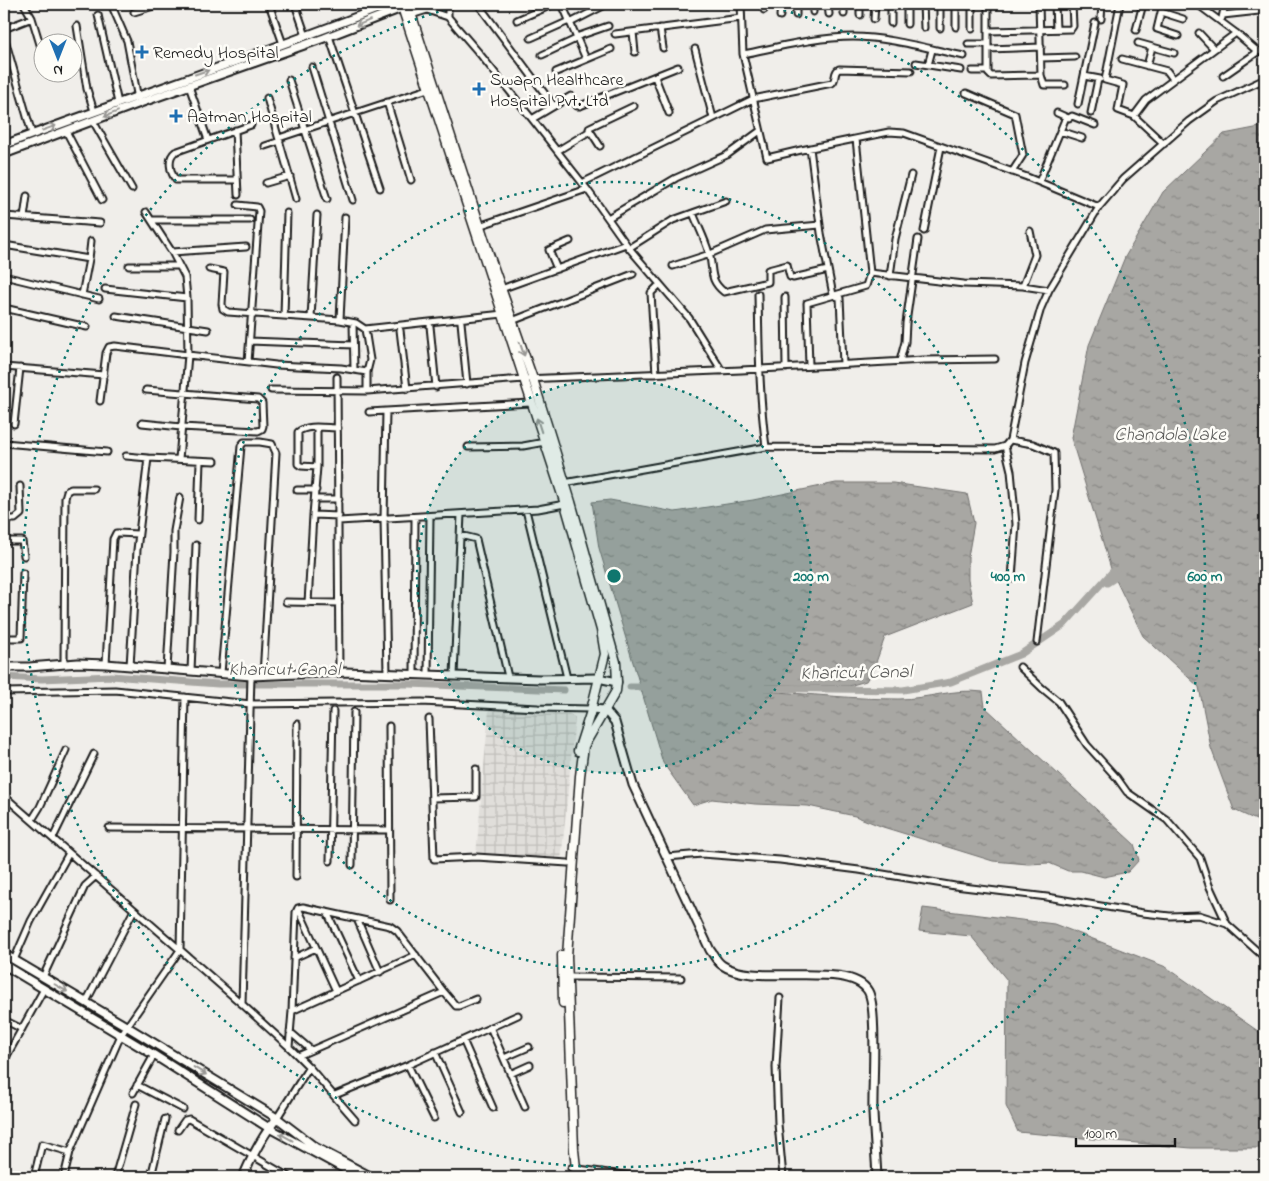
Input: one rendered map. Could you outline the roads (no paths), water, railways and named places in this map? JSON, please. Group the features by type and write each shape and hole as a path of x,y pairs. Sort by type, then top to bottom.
{"main road":[{"path":"406,5 411,15 432,87"},
{"path":"406,5 478,226 533,379 562,484 616,662 616,691 584,746 572,873 567,956 574,1167 572,1177"},
{"path":"478,226 503,314 544,442 562,484 565,504 601,630 605,654 591,709 579,745 562,956 574,1167 577,1177"}],"street":[{"path":"24,4 32,18 36,32"},
{"path":"111,4 127,41 140,104"},
{"path":"134,12 160,4"},
{"path":"268,4 283,44"},
{"path":"295,4 306,36"},
{"path":"4,145 390,4"},
{"path":"448,4 448,17"},
{"path":"478,4 554,106"},
{"path":"517,20 554,4"},
{"path":"562,4 586,59"},
{"path":"531,38 607,4 613,4"},
{"path":"741,4 743,54 767,158 890,132 904,132 1039,182 1099,207"},
{"path":"764,4 764,10"},
{"path":"780,4 780,16"},
{"path":"796,4 796,15"},
{"path":"813,4 813,12"},
{"path":"828,4 829,14"},
{"path":"844,4 844,14"},
{"path":"860,4 860,15"},
{"path":"874,4 874,20"},
{"path":"891,4 891,23"},
{"path":"907,4 907,24"},
{"path":"923,4 924,28"},
{"path":"940,4 940,28"},
{"path":"956,4 956,27"},
{"path":"972,4 972,28"},
{"path":"988,4 988,71 991,76 1041,75"},
{"path":"1039,4 1041,75 1044,85 1065,85"},
{"path":"1055,4 1056,30"},
{"path":"988,31 1072,28 1072,4"},
{"path":"1101,19 1102,4"},
{"path":"1105,80 1120,4"},
{"path":"1136,30 1143,4"},
{"path":"1163,4 1157,29 1178,36"},
{"path":"1197,4 1262,52 1223,76"},
{"path":"1206,11 1208,4"},
{"path":"1222,22 1225,4"},
{"path":"4,154 329,36 406,5"},
{"path":"411,15 427,10 448,17 558,151 628,246 689,318 722,371"},
{"path":"1223,15 1259,11"},
{"path":"1161,12 1183,19"},
{"path":"98,15 118,103"},
{"path":"4,29 32,18"},
{"path":"615,34 741,18"},
{"path":"1078,104 1095,23"},
{"path":"77,26 88,89 94,111"},
{"path":"542,55 576,38 608,26"},
{"path":"660,28 663,48"},
{"path":"633,32 635,52"},
{"path":"1199,33 1214,49"},
{"path":"1134,116 1146,100 1236,33"},
{"path":"4,36 32,134"},
{"path":"329,36 380,188"},
{"path":"743,54 823,39 850,37 875,38 964,56"},
{"path":"1138,43 1174,53"},
{"path":"968,44 1040,48"},
{"path":"1147,66 1152,47"},
{"path":"556,72 611,49"},
{"path":"695,49 713,118"},
{"path":"928,65 932,50"},
{"path":"1041,58 1075,57"},
{"path":"1122,59 1167,71 1173,79"},
{"path":"916,63 961,70"},
{"path":"312,67 353,200"},
{"path":"532,119 571,96 577,106 580,106 678,67"},
{"path":"582,183 753,99 832,83 835,72 839,69 910,71"},
{"path":"972,71 988,71"},
{"path":"655,76 669,113"},
{"path":"1084,76 1123,85 1118,110 1134,116 1164,144"},
{"path":"1091,113 1098,79"},
{"path":"562,484 766,448 995,450 1005,446 1010,440 1025,363 1049,290 1099,207 1123,179 1189,121 1217,101 1265,79"},
{"path":"289,80 327,199"},
{"path":"189,86 208,140"},
{"path":"264,146 305,130 432,87"},
{"path":"966,94 1015,114 1023,155 1012,172"},
{"path":"267,98 296,198"},
{"path":"387,102 410,180"},
{"path":"600,146 590,131 590,126 634,106"},
{"path":"1057,113 1069,118 1072,116 1095,125"},
{"path":"1039,182 1066,117"},
{"path":"93,121 132,189"},
{"path":"237,180 176,180 173,177 170,159 171,155 251,124"},
{"path":"235,130 238,195"},
{"path":"1060,130 1082,138"},
{"path":"66,131 102,200"},
{"path":"558,151 590,131"},
{"path":"608,218 676,178 727,155 760,131"},
{"path":"809,366 806,302 866,286 870,273 856,139"},
{"path":"924,231 941,147"},
{"path":"810,148 820,225 833,295"},
{"path":"890,276 895,240 911,175"},
{"path":"266,184 290,176"},
{"path":"478,226 587,189"},
{"path":"24,218 27,196"},
{"path":"501,289 628,246 673,220 726,201"},
{"path":"238,205 257,207 259,211 248,362"},
{"path":"146,212 172,252 185,277 188,355 179,459"},
{"path":"284,316 287,213"},
{"path":"692,213 710,254 714,283 724,292 768,282 768,270 787,265 790,277 793,278 828,270"},
{"path":"310,318 317,215"},
{"path":"4,216 100,223"},
{"path":"340,320 345,217"},
{"path":"152,220 250,220"},
{"path":"673,266 710,254 765,230 820,225"},
{"path":"1023,286 1035,254 1030,231"},
{"path":"900,361 905,342 906,322 918,239"},
{"path":"82,295 91,241"},
{"path":"557,269 549,250 570,241"},
{"path":"4,245 89,259"},
{"path":"172,252 246,247"},
{"path":"129,266 179,266"},
{"path":"209,269 224,272 223,309 228,312 340,320 353,323 365,329 503,314"},
{"path":"870,273 964,284 1023,286 1049,290"},
{"path":"512,321 633,274"},
{"path":"4,276 99,299"},
{"path":"656,374 651,293 660,284"},
{"path":"105,289 187,298"},
{"path":"758,294 759,369 766,448"},
{"path":"833,295 840,298 843,364"},
{"path":"785,297 786,368"},
{"path":"4,308 87,327"},
{"path":"116,316 208,330"},
{"path":"461,322 467,384"},
{"path":"353,323 354,370"},
{"path":"430,326 436,387"},
{"path":"365,329 370,360 367,372 367,391"},
{"path":"400,330 407,389"},
{"path":"250,341 354,345"},
{"path":"100,401 106,353 109,347 115,346 248,362 367,372"},
{"path":"271,390 367,391 524,379 786,368 900,361 995,359"},
{"path":"4,367 104,375"},
{"path":"14,424 20,368"},
{"path":"338,377 339,672"},
{"path":"142,423 258,431 263,426 261,400 146,390"},
{"path":"368,412 532,403"},
{"path":"386,411 384,519 387,674"},
{"path":"317,467 301,466 298,464 298,432 306,427 338,428"},
{"path":"308,603 316,490 317,428"},
{"path":"1010,440 1033,444 1054,453 1055,490 1037,642"},
{"path":"221,673 241,446 244,442 250,441 272,444 276,453 263,676"},
{"path":"468,447 523,446 544,442"},
{"path":"4,443 107,452"},
{"path":"1005,446 1012,471 1016,524 1012,578"},
{"path":"126,456 215,461"},
{"path":"130,666 138,534 148,458"},
{"path":"198,520 200,461"},
{"path":"4,519 15,519 21,514 20,486"},
{"path":"64,664 67,491 71,489 94,489"},
{"path":"297,490 316,490"},
{"path":"167,669 174,531 180,498"},
{"path":"315,499 339,499"},
{"path":"313,515 339,518 384,519 526,510 565,504"},
{"path":"526,510 567,678"},
{"path":"454,676 461,514"},
{"path":"428,675 430,516"},
{"path":"414,674 415,517"},
{"path":"106,664 113,539 118,533 138,534"},
{"path":"460,535 476,539 508,678"},
{"path":"4,541 22,541 24,556"},
{"path":"191,671 196,544"},
{"path":"4,638 21,638 22,573"},
{"path":"286,602 339,603"},
{"path":"4,667 106,664 252,676 339,672 508,678 598,678 617,682"},
{"path":"1020,667 1059,702 1086,744 1127,792 1167,820 1200,858 1209,885 1227,924 1265,958"},
{"path":"242,1004 252,676"},
{"path":"4,692 115,690 251,704 422,702 605,710 615,722 633,785 710,950 721,965 737,972 753,974 843,977 856,980 868,991 872,1005 873,1112 879,1177"},
{"path":"64,1177 70,1152 121,1035 180,950 185,697"},
{"path":"330,861 333,711"},
{"path":"352,865 354,712"},
{"path":"429,719 434,859 476,857 568,863"},
{"path":"296,877 297,724"},
{"path":"389,726 388,830 390,900"},
{"path":"32,820 40,807 66,750"},
{"path":"53,838 94,754"},
{"path":"432,798 476,797 476,770"},
{"path":"4,796 289,1046 335,1095 355,1120"},
{"path":"109,828 388,830"},
{"path":"14,960 31,921 69,853"},
{"path":"667,856 702,854 780,860 859,870 1143,913 1170,916 1199,915 1227,924"},
{"path":"43,978 85,886 96,876"},
{"path":"298,908 303,907 390,926 397,930 456,1006 476,999"},
{"path":"289,1046 296,912 298,908"},
{"path":"298,908 336,991"},
{"path":"86,1002 134,910"},
{"path":"327,912 359,981"},
{"path":"357,919 380,972"},
{"path":"294,958 316,948"},
{"path":"4,954 277,1118 315,1147 372,1177"},
{"path":"292,1010 416,955"},
{"path":"4,965 154,1055 269,1128 360,1177"},
{"path":"568,977 682,978"},
{"path":"4,1061 44,989"},
{"path":"298,1056 444,992"},
{"path":"780,998 776,1066 778,1124 783,1177"},
{"path":"335,1095 518,1015"},
{"path":"4,1020 22,1029"},
{"path":"490,1027 525,1107"},
{"path":"290,1032 311,1050"},
{"path":"463,1040 494,1108"},
{"path":"504,1058 528,1047"},
{"path":"435,1052 462,1112"},
{"path":"133,1093 154,1055"},
{"path":"408,1064 434,1118"},
{"path":"510,1074 530,1065"},
{"path":"242,1177 269,1128 309,1067"},
{"path":"137,1084 183,1109"},
{"path":"116,1177 136,1104"},
{"path":"151,1177 165,1119"},
{"path":"178,1130 185,1120 189,1120 289,1177"},
{"path":"34,1177 42,1144 70,1152"},
{"path":"574,1167 639,1177"}],"water":[{"name":"Chandola Lake","path":"1265,126 1265,824 1234,810 1211,748 1199,687 1143,636 1112,572 1071,438 1089,345 1125,257 1163,192 1224,134"},
{"path":"836,483 893,483 967,494 974,523 968,557 968,580 973,603 885,637 874,668 866,681 849,686 765,685 764,691 899,699 962,691 983,692 985,707 1134,844 1139,860 1128,872 1104,877 1081,871 1068,871 1049,863 1028,864 993,861 883,827 855,816 808,806 755,804 712,799 693,805 663,763 599,548 592,502 610,500 675,512 753,500"},
{"path":"923,908 1054,924 1166,967 1265,1036 1265,1148 1191,1148 1018,1132 1006,1106 1007,980 971,936 919,931"}],"waterway":[{"name":"Kharicut Canal","path":"756,688 903,690 951,682 1021,654 1064,625 1112,572 1107,583 1121,574"},
{"name":"Kharicut Canal","path":"4,677 42,679 111,676 218,684 409,684 564,690"},
{"name":"Kharicut Canal","path":"630,687 648,687"}],"place":[{"name":"Remedy Hospital","path":"142,52"},
{"name":"Swapn Healthcare Hospital Pvt. Ltd","path":"479,89"},
{"name":"Aatman Hospital","path":"176,116"}]}
